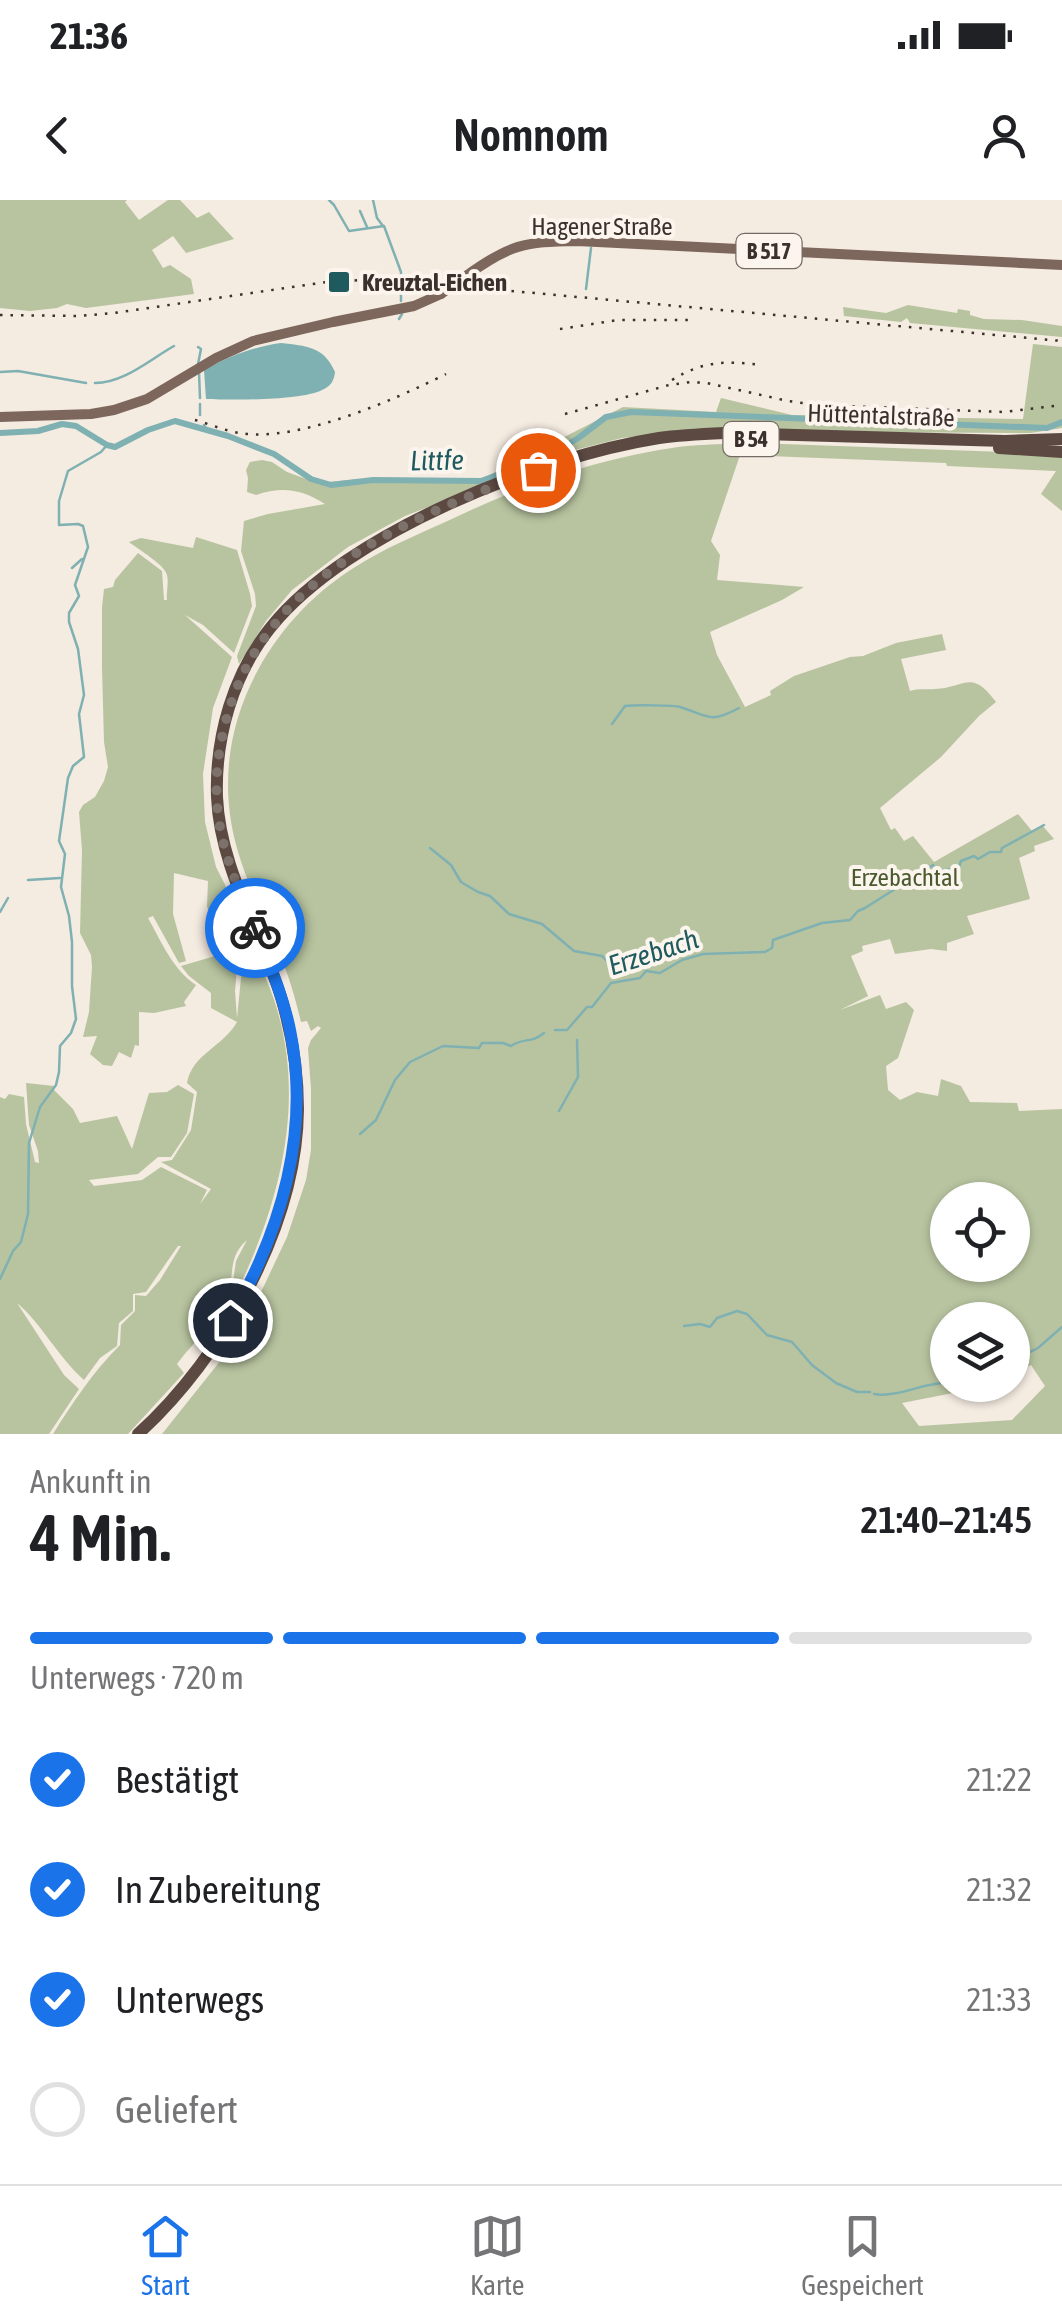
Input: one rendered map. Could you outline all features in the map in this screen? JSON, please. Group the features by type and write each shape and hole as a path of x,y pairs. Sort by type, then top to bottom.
{"highway":[{"name":"Hüttentalstraße","path":"452,507 538,470 658,445 726,439 1001,444"},
{"path":"1001,444 1062,442"},
{"path":"1001,444 1062,442"},
{"name":"B 54","path":"138,1434 192,1377 240,1302 277,1218 294,1151 298,1100 289,1026 231,871 220,824 219,756 235,689 264,637 310,586 341,562 395,531 452,507"},
{"name":"B 54","path":"148,1434 196,1381 246,1304 268,1260 300,1152 303,1085 295,1026 286,992 237,870 226,824 224,770 232,718 263,649 313,591 344,567 452,507"}],"main road":[{"name":"Hagener Straße","path":"0,417 114,410 150,398 227,352 265,337 414,306 441,294 490,258 521,245 577,240 1062,264"}],"green space":[{"path":"0,200 127,200 139,220 168,200 180,200 197,218 209,212 234,239 186,253 173,236 152,250 163,268 170,265 191,279 194,294 86,308 67,304 30,311 0,308"},
{"path":"908,305 957,313 958,309 970,311 970,315 984,319 1062,326 1062,337 910,323 907,318 901,322 844,316 843,307 886,313"},
{"path":"1033,344 1062,347 1062,428 1031,433 680,431 622,438 482,479 623,407 716,412 721,398 792,415 1023,419"},
{"name":"Erzebachtal","path":"706,445 1062,454 1062,511 1041,494 1056,471 740,455 711,541 720,555 717,580 804,587 710,632 717,655 745,707 771,695 770,691 794,676 896,643 942,634 946,650 901,659 910,691 967,682 980,685 996,702 941,757 880,808 891,830 895,828 904,841 913,836 934,862 1018,814 1032,831 1042,825 1054,839 1034,846 1035,851 1019,858 1030,899 967,916 974,934 947,943 947,951 895,954 890,939 862,946 863,951 851,956 868,996 840,1010 880,995 886,1009 906,1002 914,1010 898,1058 886,1066 888,1090 900,1100 917,1092 938,1096 941,1079 961,1086 970,1102 1017,1103 1019,1111 1062,1109 1062,1434 162,1434 225,1355 262,1290 287,1237 306,1180 311,1150 308,1048 321,1028 311,1031 307,1021 301,1022 285,968 241,862 229,805 230,752 237,720 263,661 281,634 326,588 389,548 563,474 620,458"},
{"path":"262,460 317,483 481,479 478,488 405,516 348,547 292,590 266,621 239,664 237,656 256,606 241,551 244,521 325,504 292,490 256,495 247,492 246,470 250,462"},
{"path":"196,537 237,550 252,606 234,653 203,625 185,615 232,657 213,708 203,774 205,822 216,867 247,928 238,952 221,952 207,906 208,881 174,873 173,914 186,961 179,963 153,916 148,918 174,963 196,985 184,1002 186,1006 139,1012 139,1046 135,1045 131,1058 119,1052 112,1066 103,1065 90,1054 97,1036 83,1037 92,967 91,955 80,933 79,812 95,797 108,767 102,667 104,589 113,587 138,553 162,571 167,600 165,571 129,542 141,538 193,548"},
{"path":"249,945 270,989 283,1034 289,1079 288,1124 269,1213 233,1300 236,1261 247,1240 236,1254 229,1292 221,1309 177,1364 184,1373 128,1434 53,1434 120,1345 121,1325 135,1311 135,1295 146,1296 181,1246 146,1292 133,1294 133,1311 119,1323 117,1346 100,1358 84,1380 17,1303 64,1375 79,1389 49,1434 0,1434 0,1097 24,1097 26,1124 35,1162 39,1163 29,1125 26,1083 54,1086 80,1123 117,1116 132,1149 149,1093 167,1092 178,1085 194,1094 187,1133 171,1157 158,1157 138,1174 89,1180 94,1186 142,1180 161,1167 207,1190 200,1204 211,1189 161,1162 172,1160 191,1130 197,1092 187,1083 190,1073 237,1022 211,1008 211,993 181,966 215,956 238,955 237,1018 243,958"}],"water":[{"path":"281,343 320,352 335,372 332,383 312,394 298,396 206,399 204,370 241,353"}],"waterway":[{"path":"329,200 349,231 384,226 401,272 401,301"},
{"path":"373,200 383,226"},
{"path":"360,211 367,227"},
{"path":"586,289 591,248"},
{"path":"399,319 402,314"},
{"path":"95,383 126,375 174,346"},
{"path":"198,347 198,364"},
{"path":"0,372 18,371 86,383"},
{"path":"199,372 200,398"},
{"path":"200,404 200,415"},
{"name":"Littfe","path":"0,433 38,431 62,424 76,426 115,447 175,421 274,454 311,479 331,485 373,480 481,481 541,459 606,417 631,412 1047,428 1062,422"},
{"name":"Littfe","path":"204,425 207,430"},
{"path":"0,1279 21,1242 28,1214 29,1143 40,1107 56,1085 60,1046 76,1019 72,942 61,887 65,854 59,841 68,778 73,766 84,757 79,714 84,695 69,613 79,596 75,585 88,547 83,526 59,525 59,501 68,471 107,445"},
{"path":"72,568 82,559"},
{"path":"612,724 625,706 676,706 715,717 739,708"},
{"name":"Erzebach","path":"555,1030 567,1030 611,983 640,978 646,971 660,973 703,954 765,952 772,948 773,940 822,923 850,920 858,911 933,865 935,870 942,871 959,867 961,861 974,856 978,859 990,852 1001,852 1044,825"},
{"path":"430,848 451,865 461,882 490,896 509,914 542,924 574,951 602,956 618,971"},
{"path":"28,880 60,878"},
{"path":"0,912 8,898"},
{"name":"Erzebach","path":"360,1134 376,1120 395,1080 410,1062 443,1046 511,1046 544,1033"},
{"path":"559,1111 578,1077 577,1040"},
{"path":"684,1326 710,1327 717,1318 737,1311 747,1314 767,1335 792,1342 812,1365 836,1383 857,1392 870,1392"},
{"path":"1030,1352 1062,1327"},
{"path":"874,1394 893,1394 930,1385"}],"railway":[{"path":"0,315 114,313 327,282 380,279 1062,341"},
{"path":"560,329 618,320 695,320"},
{"path":"672,380 716,364 763,365"},
{"path":"195,420 240,433 289,432 373,407 446,374"},
{"path":"565,414 691,382 817,405 1003,412 1062,405"}],"way so far":[{"path":"255,928 224,847 217,770 226,716 258,645 289,606 341,562 450,504 538,470"}],"place":[{"name":"Kreuztal-Eichen","path":"339,282"}],"route":[{"path":"230,1320 252,1280 277,1218 287,1187 298,1112 289,1026 255,928"}]}
